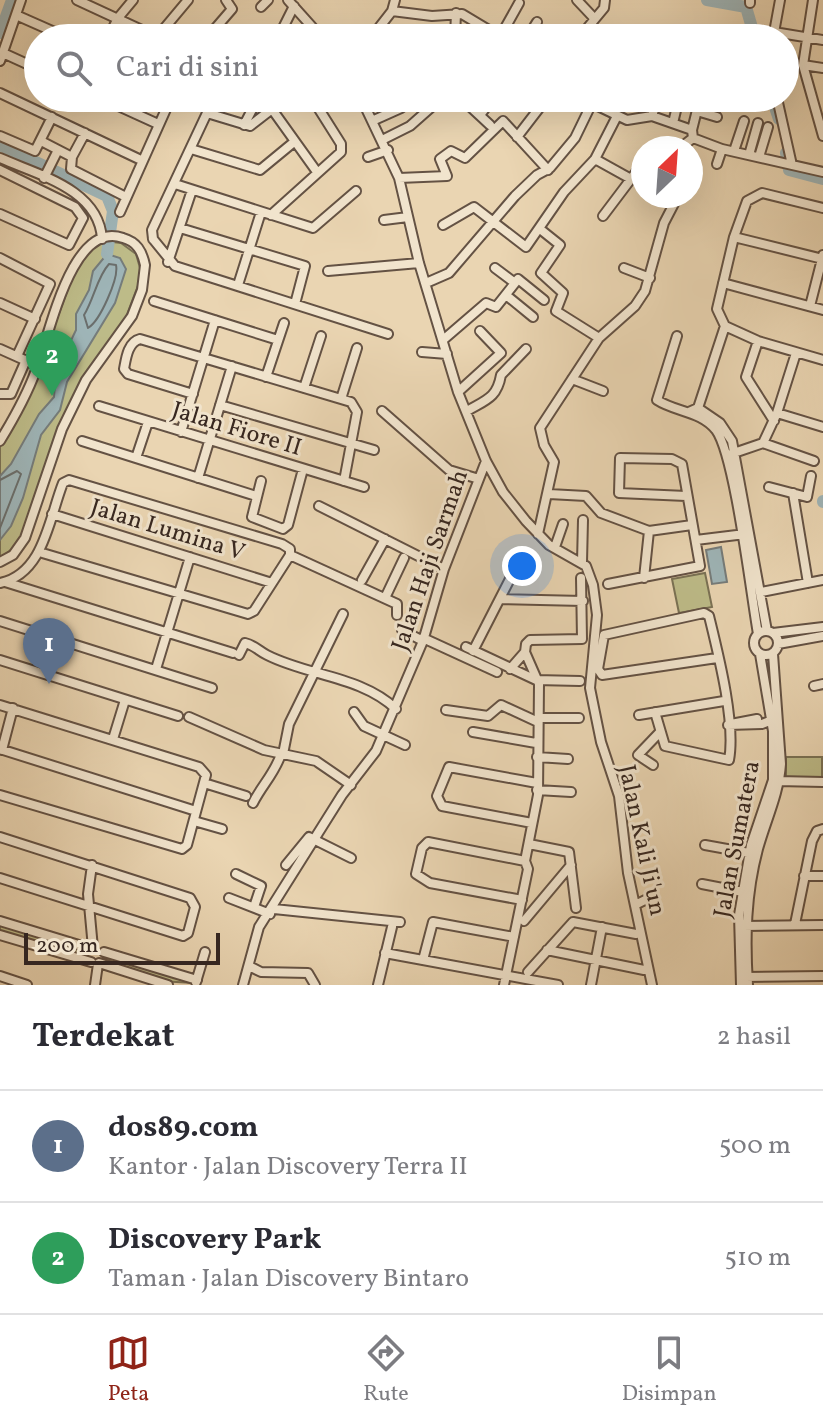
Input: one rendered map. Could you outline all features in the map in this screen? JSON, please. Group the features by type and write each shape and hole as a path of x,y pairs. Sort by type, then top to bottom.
{"street":[{"path":"21,0 1,57 24,64"},
{"path":"77,0 130,24"},
{"path":"115,24 133,0"},
{"path":"169,24 188,0"},
{"path":"219,24 232,9 226,0"},
{"path":"382,24 392,11 395,0"},
{"path":"577,0 593,17"},
{"path":"588,24 604,8 605,0"},
{"path":"776,24 780,0"},
{"path":"813,0 803,65 821,117 823,136"},
{"path":"283,24 291,3 310,24"},
{"path":"508,24 519,3"},
{"path":"392,11 432,16 456,13 477,24"},
{"path":"456,13 456,24"},
{"path":"16,15 36,24"},
{"path":"799,37 823,40"},
{"path":"803,65 823,68"},
{"path":"0,93 24,104"},
{"path":"821,117 823,103"},
{"path":"41,112 141,160"},
{"path":"132,112 158,124"},
{"path":"120,212 124,196 164,112"},
{"path":"244,125 252,112"},
{"path":"268,112 252,125 207,113 152,230 155,242 168,262 388,334"},
{"path":"274,112 317,172"},
{"path":"238,285 266,214 342,148 320,112"},
{"name":"Jalan Haji Sarmah","path":"243,985 255,937 351,785 370,761 396,709 423,639 444,569 486,461 458,392 419,263 399,178 368,112"},
{"path":"372,121 392,112"},
{"path":"382,140 410,126 426,112"},
{"path":"477,112 490,125"},
{"path":"517,137 536,112"},
{"path":"426,283 449,273 537,175 548,170 575,138 589,112"},
{"path":"611,112 629,121 652,116 673,123 722,149 823,172"},
{"path":"652,116 653,112"},
{"path":"673,123 676,112"},
{"path":"692,134 697,112"},
{"path":"700,112 717,117"},
{"path":"780,112 790,164"},
{"path":"443,225 473,207 525,247 564,192 595,159 617,116"},
{"path":"0,136 33,151 52,117"},
{"path":"399,178 447,176 440,159 451,151 465,158 502,121 548,170"},
{"path":"734,151 744,121"},
{"path":"754,156 758,123"},
{"path":"754,156 768,127"},
{"path":"85,133 72,157 73,171 124,196"},
{"path":"41,141 72,157"},
{"path":"191,149 260,170 294,142"},
{"path":"717,164 722,149"},
{"path":"47,173 58,150"},
{"path":"368,157 388,150"},
{"path":"0,158 47,173 83,198 104,238"},
{"path":"595,159 631,179 603,216"},
{"path":"0,170 78,209 82,219 69,245 0,214"},
{"path":"175,184 313,228 356,191"},
{"path":"168,262 192,190"},
{"path":"823,208 762,193 752,196 743,209 734,237 717,314 725,326 758,341 823,360"},
{"path":"538,534 554,462 544,445 540,428 599,338 637,304 650,278 664,223 672,208"},
{"path":"384,220 408,217"},
{"path":"180,228 305,266 295,304"},
{"path":"540,229 559,248 541,273 563,293 555,310 599,338"},
{"path":"0,441 38,366 69,274 88,247 104,238 121,237 141,251 145,275 137,304 109,352 74,402 31,523 16,551 0,562"},
{"path":"734,237 823,257 810,306"},
{"path":"141,251 155,242"},
{"path":"0,258 49,282 11,394 0,394"},
{"path":"328,271 419,263"},
{"path":"495,268 515,283"},
{"path":"624,268 650,278"},
{"path":"443,340 486,303 496,307 518,279 544,300"},
{"path":"723,283 823,310"},
{"path":"506,295 533,317"},
{"path":"154,301 278,340"},
{"path":"0,303 35,319"},
{"path":"181,432 215,320"},
{"path":"266,377 284,323"},
{"path":"694,412 725,326"},
{"path":"458,392 501,353 480,331"},
{"path":"304,388 321,336"},
{"path":"677,336 656,398 659,402 694,412 715,429 731,454 766,633 778,644"},
{"path":"193,394 129,375 124,369 128,354 140,339 341,399 357,409 344,481"},
{"path":"758,341 746,377 775,417 823,427"},
{"path":"115,342 128,354"},
{"path":"341,399 357,348"},
{"path":"0,349 38,366"},
{"path":"467,411 494,395 501,387 501,375 526,349"},
{"path":"109,352 128,354"},
{"path":"422,352 447,354"},
{"path":"763,443 796,353"},
{"path":"198,478 232,366"},
{"path":"572,379 603,391"},
{"path":"220,405 374,450"},
{"name":"Jalan Fiore II","path":"99,406 364,487"},
{"path":"382,411 449,470 479,479"},
{"path":"136,458 148,422"},
{"path":"82,441 256,496"},
{"path":"731,454 763,443 814,461"},
{"path":"608,584 700,566 682,464 672,459 620,458 619,493 686,496"},
{"path":"486,461 503,492 538,534 582,562 583,520"},
{"path":"261,481 253,519 283,529 288,525 303,469"},
{"path":"769,487 808,496 811,476"},
{"path":"2,582 28,568 39,552 64,481 69,480 282,544 290,549 290,555 250,614 39,552"},
{"path":"793,493 808,583"},
{"path":"549,494 586,496 601,513 649,531 692,525"},
{"path":"319,506 444,569"},
{"name":"Jalan Lumina V","path":"52,514 272,583"},
{"path":"555,547 563,524"},
{"path":"644,578 649,531"},
{"path":"696,540 745,534"},
{"path":"745,534 761,592 766,633"},
{"path":"362,580 385,539"},
{"path":"16,551 28,568"},
{"path":"290,555 385,598 399,606 397,615"},
{"path":"156,669 190,557"},
{"path":"385,598 404,558"},
{"name":"Jalan Kali Ji'un","path":"582,562 593,585 597,615 590,688 601,742 619,796 628,873 652,985"},
{"path":"513,573 469,649 536,680 580,681"},
{"path":"510,669 525,652 530,640 581,640 581,578"},
{"path":"761,592 823,580"},
{"path":"2,582 236,654 245,643 250,643 267,655 362,687 383,697 396,709"},
{"path":"500,599 583,601"},
{"path":"655,712 662,743 667,747 729,760 730,724 710,618 704,613 604,635 598,669 602,675 717,658"},
{"path":"204,783 250,799 275,772 289,724 343,614"},
{"path":"0,621 212,688"},
{"path":"766,633 823,627"},
{"path":"402,630 497,672"},
{"name":"Jalan Sumatera","path":"766,633 754,647 760,654 772,719"},
{"path":"778,644 823,636"},
{"path":"760,654 773,654 778,644"},
{"path":"504,985 528,869 525,861 537,786 539,684 525,652"},
{"name":"Jalan Sumatera","path":"741,926 777,780 772,719 773,654"},
{"path":"0,660 178,716"},
{"path":"113,739 125,700"},
{"path":"639,715 724,701"},
{"path":"0,705 199,767 206,775 187,845 179,849 0,795"},
{"path":"446,710 488,716 501,705 539,720 579,718"},
{"path":"13,708 1,750 196,811"},
{"path":"354,712 364,726 405,745"},
{"path":"189,717 264,750 316,761 351,785"},
{"path":"730,724 772,719"},
{"path":"473,732 536,743"},
{"path":"653,765 638,755 660,732"},
{"path":"537,757 568,759"},
{"path":"532,823 442,806 437,800 446,768 571,792"},
{"path":"777,780 823,782"},
{"name":"Jalan Sumatera","path":"744,981 741,926 749,853 777,780"},
{"path":"194,821 222,829"},
{"path":"795,924 812,841 817,831 823,829"},
{"path":"279,855 289,861 307,838 316,839 351,858"},
{"path":"0,878 183,936 188,933 195,907 194,900 92,865 2,840"},
{"path":"522,900 430,883 416,874 422,848 428,842 525,861"},
{"path":"529,844 565,849 571,865 576,908"},
{"path":"705,845 749,853"},
{"path":"92,865 89,906 92,948 88,955 96,963"},
{"path":"524,921 571,865"},
{"path":"236,874 261,886 254,907"},
{"path":"804,876 823,876"},
{"path":"702,884 743,892"},
{"path":"229,898 272,911 396,925 385,953 378,985"},
{"path":"635,905 647,899"},
{"path":"0,921 196,982 205,952"},
{"path":"423,960 430,925 435,921 514,937"},
{"path":"528,972 571,923 636,934"},
{"path":"741,926 823,925"},
{"path":"591,985 602,927"},
{"path":"0,935 168,985"},
{"path":"547,950 644,970"},
{"path":"95,985 96,963 104,952"},
{"path":"385,953 558,985"},
{"path":"249,966 261,972 308,973 315,985"},
{"path":"280,972 281,985"},
{"path":"0,976 27,985"},
{"path":"744,981 823,976"}],"shaded area":[{"path":"104,241 121,243 136,254 142,275 126,317 79,386 19,544 0,558 0,446 25,406 75,270 89,250"},
{"path":"705,573 712,607 679,613 672,579"},
{"path":"786,757 822,757 822,778 786,778"},
{"path":"0,921 88,952 88,958 0,933"},
{"path":"106,953 194,983 159,981 104,962"}],"water":[{"path":"107,254 120,258 126,269 115,303 67,382 60,410 41,435 23,498 11,526 0,540 0,476 11,464 39,414 54,397 56,372 76,330 76,314 89,290 93,271"},
{"path":"721,547 727,582 712,584 706,550"}],"waterway":[{"path":"0,33 12,0"},
{"path":"707,0 746,7 751,24"},
{"path":"777,112 779,119"},
{"path":"0,145 107,196 113,211 107,254"},
{"path":"786,153 789,170 823,179"}],"place":[{"name":"Discovery Park","path":"52,396"},
{"name":"dos89.com","path":"49,684"}]}
